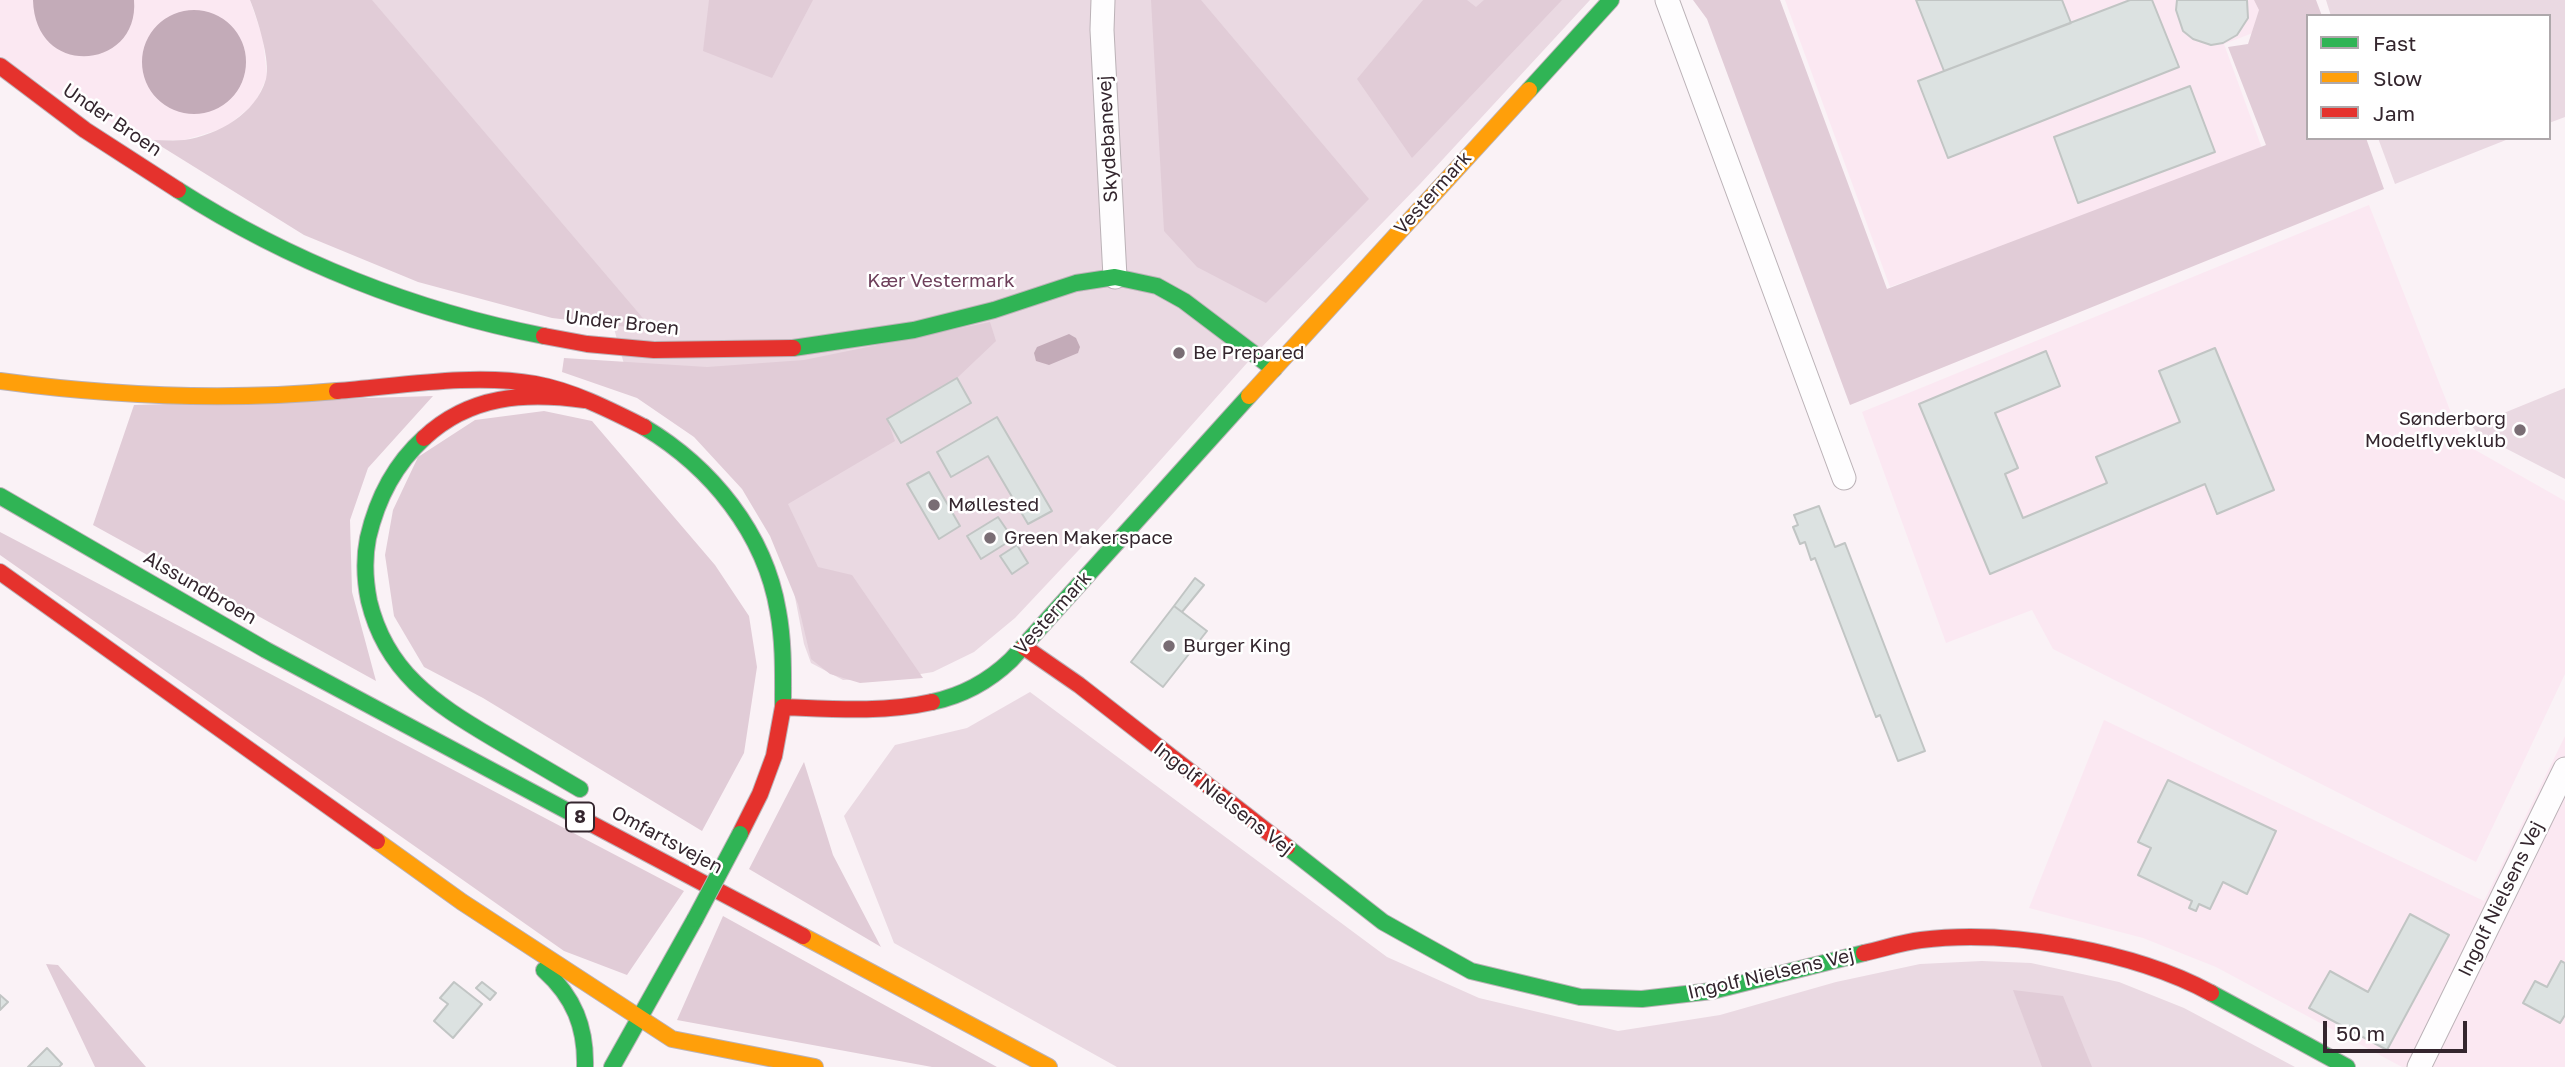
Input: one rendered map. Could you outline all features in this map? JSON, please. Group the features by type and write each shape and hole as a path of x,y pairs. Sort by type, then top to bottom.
{"main road":[{"name":"Vestermark","path":"783,707 846,710 905,708 957,696 989,678 1024,648 1611,0"},
{"name":"Under Broen","path":"0,66 85,130 228,222 337,274 425,306 524,332 587,344 654,350 805,348 914,330 994,310 1076,283 1115,277 1157,286 1184,301 1274,369"},
{"path":"0,381 45,388 180,395 295,394 482,381 548,386 635,421 658,434 691,460 722,491 750,531 770,578 782,627 783,707 774,756 760,794 740,834 612,1067"},
{"path":"585,400 543,394 506,396 470,407 438,425 410,449 388,479 373,512 365,549 366,586 374,622 390,655 413,685 442,708 594,797"},
{"name":"Alssundbroen","path":"0,496 266,650"},
{"name":"Alssundbroen","path":"12,521 168,604 266,650"},
{"path":"0,572 462,902 640,1019 672,1038 815,1067"},
{"name":"Ingolf Nielsens Vej","path":"1024,648 1079,685 1382,922 1471,971 1580,997 1642,999 1712,991 1921,940 2032,941 2126,959 2198,986 2347,1067"},
{"name":"Omfartsvejen","path":"266,650 1049,1067"},
{"path":"711,865 734,879"},
{"path":"769,900 894,984"},
{"path":"462,902 554,977 572,1000 585,1030 585,1067"}],"street":[{"name":"Skydebanevej","path":"1103,0 1102,30 1115,277"},
{"path":"1667,0 1844,478"},
{"name":"Ingolf Nielsens Vej","path":"2419,1067 2565,769"}],"shaded area":[{"path":"0,0 250,0 263,39 267,77 255,103 225,128 184,140 151,140 88,112 0,60"},
{"path":"33,0 134,0 131,23 121,41 105,52 86,56 67,54 50,44 38,26"},
{"path":"250,0 372,0 653,330 552,318 418,282 304,235 151,140 184,140 210,133 234,121 254,103 266,79 267,61"},
{"path":"709,0 813,0 772,78 703,51"},
{"path":"1151,0 1201,0 1369,199 1266,303 1197,267 1164,231"},
{"path":"1423,0 1467,0 1476,7 1484,0 1562,0 1412,158 1357,79"},
{"path":"1693,0 1780,0 1887,289 2266,145 2228,47 2248,44 2259,10 2254,0 2316,0 2321,14 2306,14 2306,140 2367,140 2384,189 1850,405 1707,19"},
{"path":"1785,0 2262,0 2271,26 2224,44 2263,151 1890,287"},
{"path":"194,10 214,14 231,25 242,42 246,62 242,82 231,99 214,110 194,114 174,110 157,99 146,82 142,62 146,42 157,25 174,14"},
{"path":"2369,205 2463,443 2565,501 2565,674 2476,862 2053,649 2032,610 1946,643 1862,412"},
{"path":"990,322 996,341 957,378 887,419 895,441 788,504 818,567 852,575 923,678 860,683 830,674 811,659 798,604 770,536 742,489 694,437 637,398 562,372 564,358 707,367 804,360"},
{"path":"1069,334 1076,338 1080,347 1078,353 1049,365 1036,361 1034,353 1037,347"},
{"path":"433,396 368,468 350,520 352,592 376,681 93,525 134,405"},
{"path":"544,411 592,421 715,565 749,616 757,667 744,753 702,831 483,698 424,667 394,616 385,555 393,510 418,457 475,420"},
{"path":"0,532 684,891 627,975 564,951 0,555"},
{"path":"2104,720 2484,901 2565,736 2565,1067 2402,1067 2216,967 2143,938 2029,908"},
{"path":"804,762 833,855 881,947 749,869"},
{"path":"723,916 997,1067 932,1067 677,1020"},
{"path":"46,964 58,965 146,1067 95,1067"},
{"path":"2013,990 2063,996 2092,1067 2042,1067"}],"green space":[{"name":"Kær Vestermark","path":"358,0 1590,0 1420,184 1255,354 1108,519 1015,618 974,652 933,672 896,678 843,680 811,663 804,644 789,566 766,514 686,425 631,389 604,293"},
{"path":"2326,0 2565,0 2565,117 2551,122 2551,14 2330,14"},
{"path":"2379,140 2506,140 2395,184"},
{"name":"Sønderborg Modelflyveklub","path":"2565,388 2565,479 2478,434 2472,426"},
{"path":"1030,692 1387,957 1479,998 1618,1031 1720,1015 1836,982 1920,964 1982,961 2031,963 2119,982 2184,1008 2295,1067 1117,1067 894,943 844,816 895,745 967,728"}],"building":[{"path":"1916,0 2062,0 2071,23 1944,71"},
{"path":"2130,0 2152,0 2179,67 1948,158 1918,81"},
{"path":"2177,0 2247,0 2248,18 2237,35 2223,43 2211,45 2193,39 2183,31 2176,10"},
{"path":"2190,86 2215,152 2078,203 2054,137"},
{"path":"2215,348 2274,490 2217,514 2205,484 1990,574 1919,404 2046,351 2060,386 1995,413 2018,468 2005,474 2023,518 2107,483 2096,457 2180,422 2159,371"},
{"path":"957,378 971,403 901,443 887,419"},
{"path":"997,417 1052,511 1028,524 988,456 951,477 937,452"},
{"name":"Møllested","path":"929,472 960,526 939,539 907,484"},
{"path":"1819,506 1835,547 1845,543 1925,751 1898,761 1880,715 1876,717 1815,558 1811,560 1805,542 1800,544 1793,527 1798,525 1794,515"},
{"name":"Green Makerspace","path":"998,517 1013,539 981,559 967,536"},
{"path":"1017,545 1028,563 1012,574 1000,556"},
{"path":"1195,578 1204,585 1182,612 1174,606"},
{"name":"Burger King","path":"1174,606 1207,631 1163,687 1131,662"},
{"path":"2168,780 2276,831 2247,894 2223,882 2210,909 2199,904 2196,911 2189,908 2192,901 2138,875 2151,848 2138,842"},
{"path":"2410,914 2449,935 2387,1050 2309,1008 2330,971 2368,992"},
{"path":"2561,961 2565,963 2565,1015 2560,1023 2523,1003 2535,981 2547,987"},
{"path":"454,982 482,1004 453,1038 434,1021 448,1004 440,998"},
{"path":"482,982 496,993 490,1000 476,988"},
{"path":"0,995 8,1002 0,1010"},
{"path":"47,1048 62,1064 59,1067 28,1067"}],"traffic: fast":[{"path":"1529,90 1611,0"},
{"path":"178,190 264,239 354,280 448,313 544,336"},
{"path":"793,348 914,330 994,310 1076,283 1115,277 1157,286 1184,301 1274,369"},
{"path":"932,702 974,687 1011,660 1249,396"},
{"path":"644,427 668,443 712,482 748,529 761,555 771,582 780,623 783,707"},
{"path":"424,438 395,471 376,510 368,538 367,586 377,626 400,666 432,698 471,725 580,789"},
{"path":"0,496 266,650 573,814"},
{"path":"695,919 740,834"},
{"path":"1287,847 1383,922 1471,971 1580,997 1642,999 1712,991 1864,953"},
{"path":"612,1067 695,919"},
{"path":"544,970 563,991 576,1014 583,1039 585,1067"},
{"path":"2211,993 2347,1067"}],"traffic: slow":[{"path":"1249,396 1529,90"},
{"path":"0,381 168,395 253,396 337,391"},
{"path":"377,841 462,902 672,1039 815,1067"},
{"path":"803,936 1049,1067"}],"traffic: jam":[{"path":"0,66 85,130 178,190"},
{"path":"544,336 587,344 654,350 793,348"},
{"path":"337,391 462,380 511,381 563,391 644,427"},
{"path":"424,438 460,413 499,400 520,397 585,400"},
{"path":"0,572 377,841"},
{"path":"1024,647 1079,685 1287,847"},
{"path":"740,834 760,794 774,756 783,707 877,709 932,702"},
{"path":"573,814 803,936"},
{"path":"1864,953 1914,941 1955,937 2031,941 2070,947 2145,965 2211,993"}],"place":[{"name":"Be Prepared","path":"1179,353"},
{"name":"Sønderborg Modelflyveklub","path":"2520,430"},
{"name":"Møllested","path":"934,505"},
{"name":"Green Makerspace","path":"990,538"},
{"name":"Burger King","path":"1169,646"}]}
